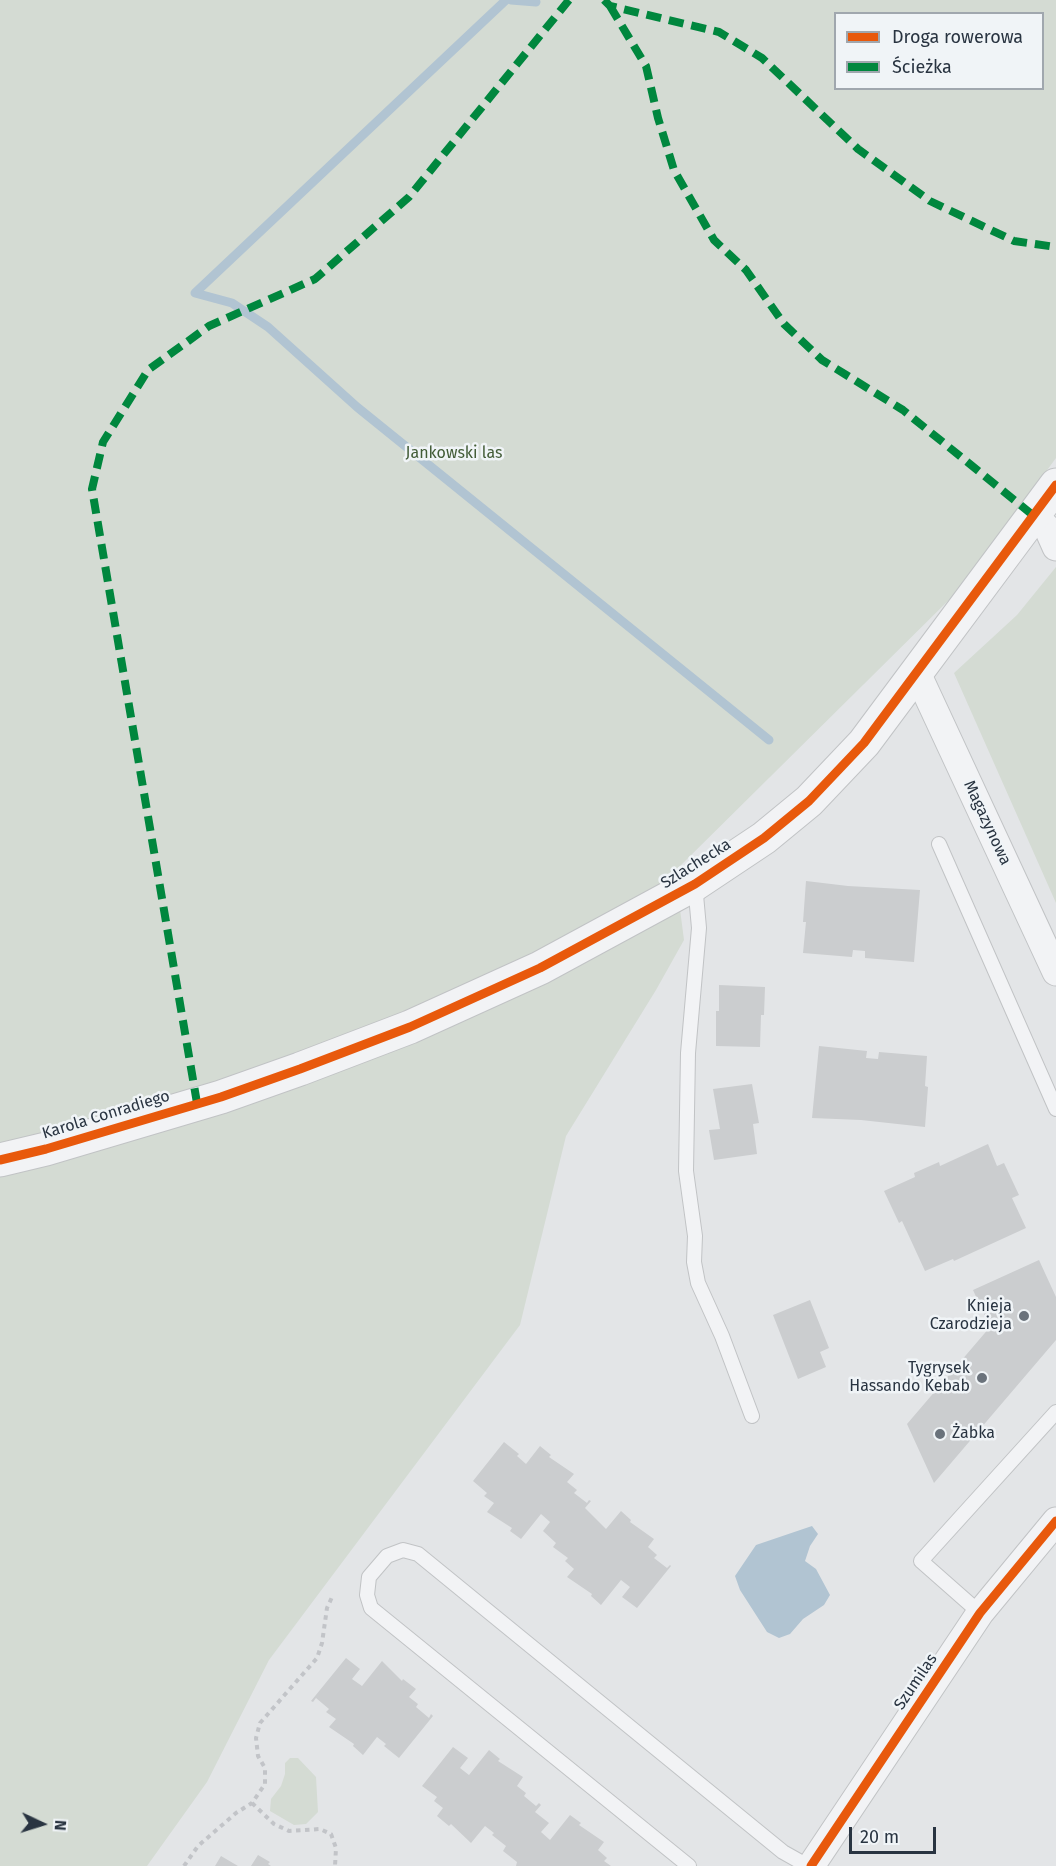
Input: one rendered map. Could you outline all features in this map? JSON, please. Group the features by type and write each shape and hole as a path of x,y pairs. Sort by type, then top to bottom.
{"street":[{"name":"Szlachecka","path":"221,1096 410,1027 540,968 695,884 764,838 809,801 864,743 1056,485"},
{"path":"1034,516 1048,530 1056,546"},
{"name":"Magazynowa","path":"917,673 1056,972"},
{"name":"Karola Conradiego","path":"0,1160 46,1149 221,1096"},
{"name":"Szumilas","path":"809,1866 980,1613 1056,1521"}],"lane":[{"path":"939,844 1056,1109"},
{"path":"695,884 699,928 688,1053 686,1171 695,1236 694,1262 698,1283 722,1336 752,1416"},
{"path":"980,1613 921,1561 1056,1412"},
{"path":"689,1866 371,1608 367,1594 369,1577 387,1556 403,1550 418,1554 783,1852 809,1866"}],"path":[{"path":"184,1866 198,1846 236,1813 252,1803 265,1784 265,1768 258,1756 256,1738 260,1723 317,1658 322,1643 327,1608 333,1595"},
{"path":"252,1803 274,1824 289,1831 320,1829 331,1834 336,1848 335,1866"}],"green space":[{"name":"Jankowski las","path":"0,0 1056,0 1056,458 958,591 675,871 684,940 656,990 566,1136 520,1325 269,1660 207,1782 147,1866 0,1866"},
{"path":"1056,567 1056,903 954,673 1017,615"},
{"path":"290,1758 298,1758 316,1777 318,1812 306,1824 294,1825 270,1811 271,1799 281,1786 285,1774 285,1763"}],"water":[{"path":"812,1526 818,1534 810,1546 805,1561 816,1569 830,1595 824,1605 803,1619 790,1634 779,1638 767,1632 740,1590 735,1576 756,1545"}],"building":[{"path":"806,881 920,890 914,962 865,958 865,951 853,950 852,957 803,953"},
{"path":"719,985 765,987 760,1047 716,1046"},
{"path":"819,1046 867,1051 866,1058 878,1059 879,1052 927,1056 925,1086 928,1087 925,1127 861,1120 812,1118"},
{"path":"752,1084 759,1123 753,1124 757,1154 714,1160 709,1130 720,1129 713,1089"},
{"path":"988,1144 997,1166 1004,1163 1019,1195 1012,1198 1026,1228 954,1261 953,1259 925,1271 902,1221 899,1223 884,1191 915,1177 914,1173 939,1162 940,1166"},
{"path":"1039,1260 1056,1297 1056,1340 934,1483 907,1424 990,1327 973,1290"},
{"path":"810,1300 829,1348 820,1352 826,1367 798,1379 773,1315"},
{"path":"504,1442 519,1454 517,1456 526,1464 540,1446 551,1455 549,1457 574,1474 567,1482 577,1490 574,1493 587,1503 591,1501 585,1508 606,1529 621,1511 631,1520 630,1522 654,1539 648,1547 657,1555 654,1558 667,1568 671,1566 637,1608 622,1597 630,1587 621,1580 601,1605 591,1596 592,1594 567,1577 574,1569 565,1561 568,1558 553,1547 556,1543 543,1531 550,1522 541,1514 521,1539 510,1531 512,1528 487,1512 494,1503 484,1496 487,1493 473,1481"},
{"path":"346,1658 360,1669 352,1679 362,1686 382,1661 402,1681 403,1679 416,1689 409,1697 418,1704 416,1707 429,1718 431,1714 433,1716 399,1758 377,1737 363,1755 353,1746 354,1744 329,1727 336,1719 326,1712 329,1709 316,1698 313,1702 311,1701"},
{"path":"453,1747 468,1758 460,1768 469,1775 489,1750 500,1759 498,1761 523,1777 517,1786 526,1793 524,1796 536,1806 539,1803 541,1805 535,1812 549,1823 541,1832 550,1840 570,1815 581,1823 579,1825 604,1842 598,1850 607,1858 604,1861 611,1866 516,1866 517,1862 503,1851 506,1846 485,1826 471,1843 451,1824 449,1826 437,1816 443,1808 434,1801 437,1797 422,1786"},
{"path":"258,1855 270,1862 268,1864 271,1866 251,1866"},
{"path":"221,1856 238,1866 215,1866"}],"waterway":[{"path":"506,0 195,293 232,303 268,327 357,407 769,740"},
{"path":"511,0 536,2"}],"marked path":[{"path":"197,1103 92,489 103,442 148,370 209,326 315,279 409,197 569,0"},
{"path":"604,0 610,6 719,32 762,58 858,149 930,201 1014,241 1056,247"},
{"path":"610,6 646,66 658,118 674,170 714,240 746,270 784,324 822,360 903,410 1034,516"}],"cycle path":[{"path":"0,1160 46,1149 221,1097 410,1027 540,968 695,884 764,838 809,801 864,743 1056,485"},
{"path":"811,1866 980,1613 1056,1521"}],"place":[{"name":"Knieja Czarodzieja","path":"1024,1316"},
{"name":"Tygrysek Hassando Kebab","path":"982,1378"},
{"name":"Żabka","path":"940,1434"}]}
